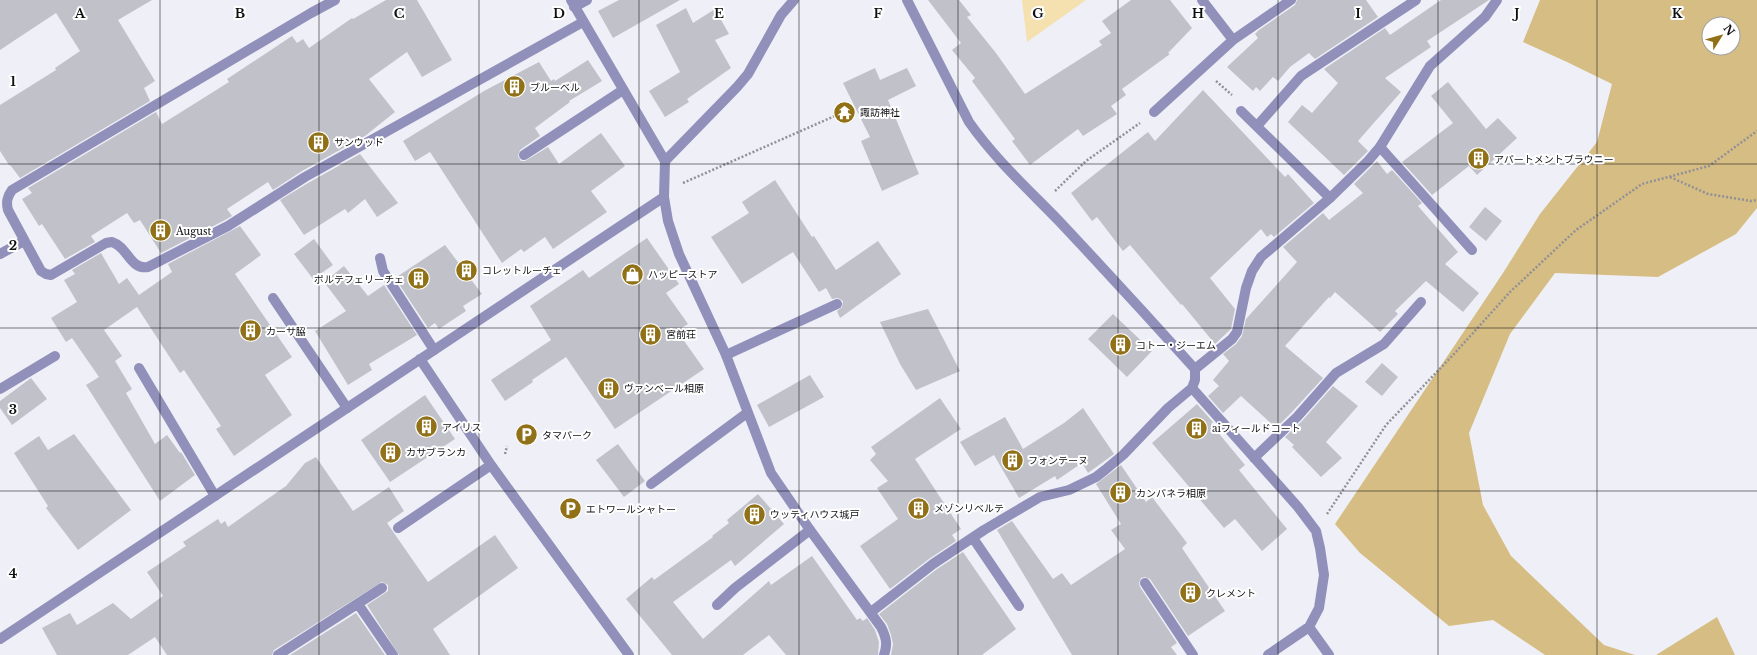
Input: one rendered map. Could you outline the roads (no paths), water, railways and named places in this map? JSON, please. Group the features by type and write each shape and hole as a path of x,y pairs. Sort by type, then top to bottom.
{"street":[{"path":"335,0 311,12 12,190 6,202 8,210 41,271 51,275 106,243 112,242 121,247 134,263 144,268 148,267 228,226 305,177 583,22"},
{"path":"587,0 573,3 666,161 664,194 668,221 679,254 726,355 771,473 810,530 871,612 887,638 887,648 884,655"},
{"path":"666,161 748,74 778,21 794,0"},
{"path":"871,612 933,564 1040,497 1069,490 1096,477 1123,455 1168,408 1192,388 1195,380 1195,369 1117,282 1009,170 969,122 907,0"},
{"path":"1202,0 1233,40"},
{"path":"1154,112 1233,40 1291,0"},
{"path":"1257,126 1302,76 1416,0"},
{"path":"1195,369 1232,339 1237,332 1246,288 1252,271 1261,257 1330,198 1380,147 1430,66 1485,17 1497,0"},
{"path":"524,155 623,90"},
{"path":"1241,111 1330,198"},
{"path":"1380,147 1472,250"},
{"path":"0,638 434,350 664,194"},
{"path":"0,254 24,241"},
{"path":"380,258 383,271 434,350"},
{"path":"273,298 347,408"},
{"path":"1254,458 1297,417 1336,372 1384,344 1421,302"},
{"path":"726,355 837,304"},
{"path":"0,389 55,356"},
{"path":"420,359 491,465 629,655"},
{"path":"139,368 215,496"},
{"path":"1192,388 1298,507 1316,531 1324,575 1318,608 1309,627 1268,655"},
{"path":"651,484 747,413"},
{"path":"398,528 491,465"},
{"path":"717,605 735,588 810,530"},
{"path":"973,538 1019,606"},
{"path":"1145,583 1193,655"},
{"path":"278,655 382,588"},
{"path":"358,604 393,655"},
{"path":"1309,627 1329,655"}],"place":[{"name":"ブルーベル","path":"514,87"},
{"name":"諏訪神社","path":"845,112"},
{"name":"サンウッド","path":"318,142"},
{"name":"アパートメントブラウニー","path":"1478,159"},
{"name":"August","path":"160,231"},
{"name":"コレットルーチェ","path":"466,270"},
{"name":"ハッピーストア","path":"633,274"},
{"name":"ポルテフェリーチェ","path":"419,279"},
{"name":"カーサ脇","path":"251,331"},
{"name":"宮前荘","path":"650,334"},
{"name":"コトー・ジーエム","path":"1120,345"},
{"name":"ヴァンベール相原","path":"608,388"},
{"name":"アイリス","path":"426,427"},
{"name":"aiフィールドコート","path":"1196,428"},
{"name":"タマパーク","path":"526,435"},
{"name":"カサブランカ","path":"390,452"},
{"name":"フォンテーヌ","path":"1013,460"},
{"name":"カンパネラ相原","path":"1120,493"},
{"name":"メゾンリベルテ","path":"919,508"},
{"name":"エトワールシャトー","path":"570,509"},
{"name":"ウッティハウス城戸","path":"755,514"},
{"name":"クレメント","path":"1190,593"}]}
